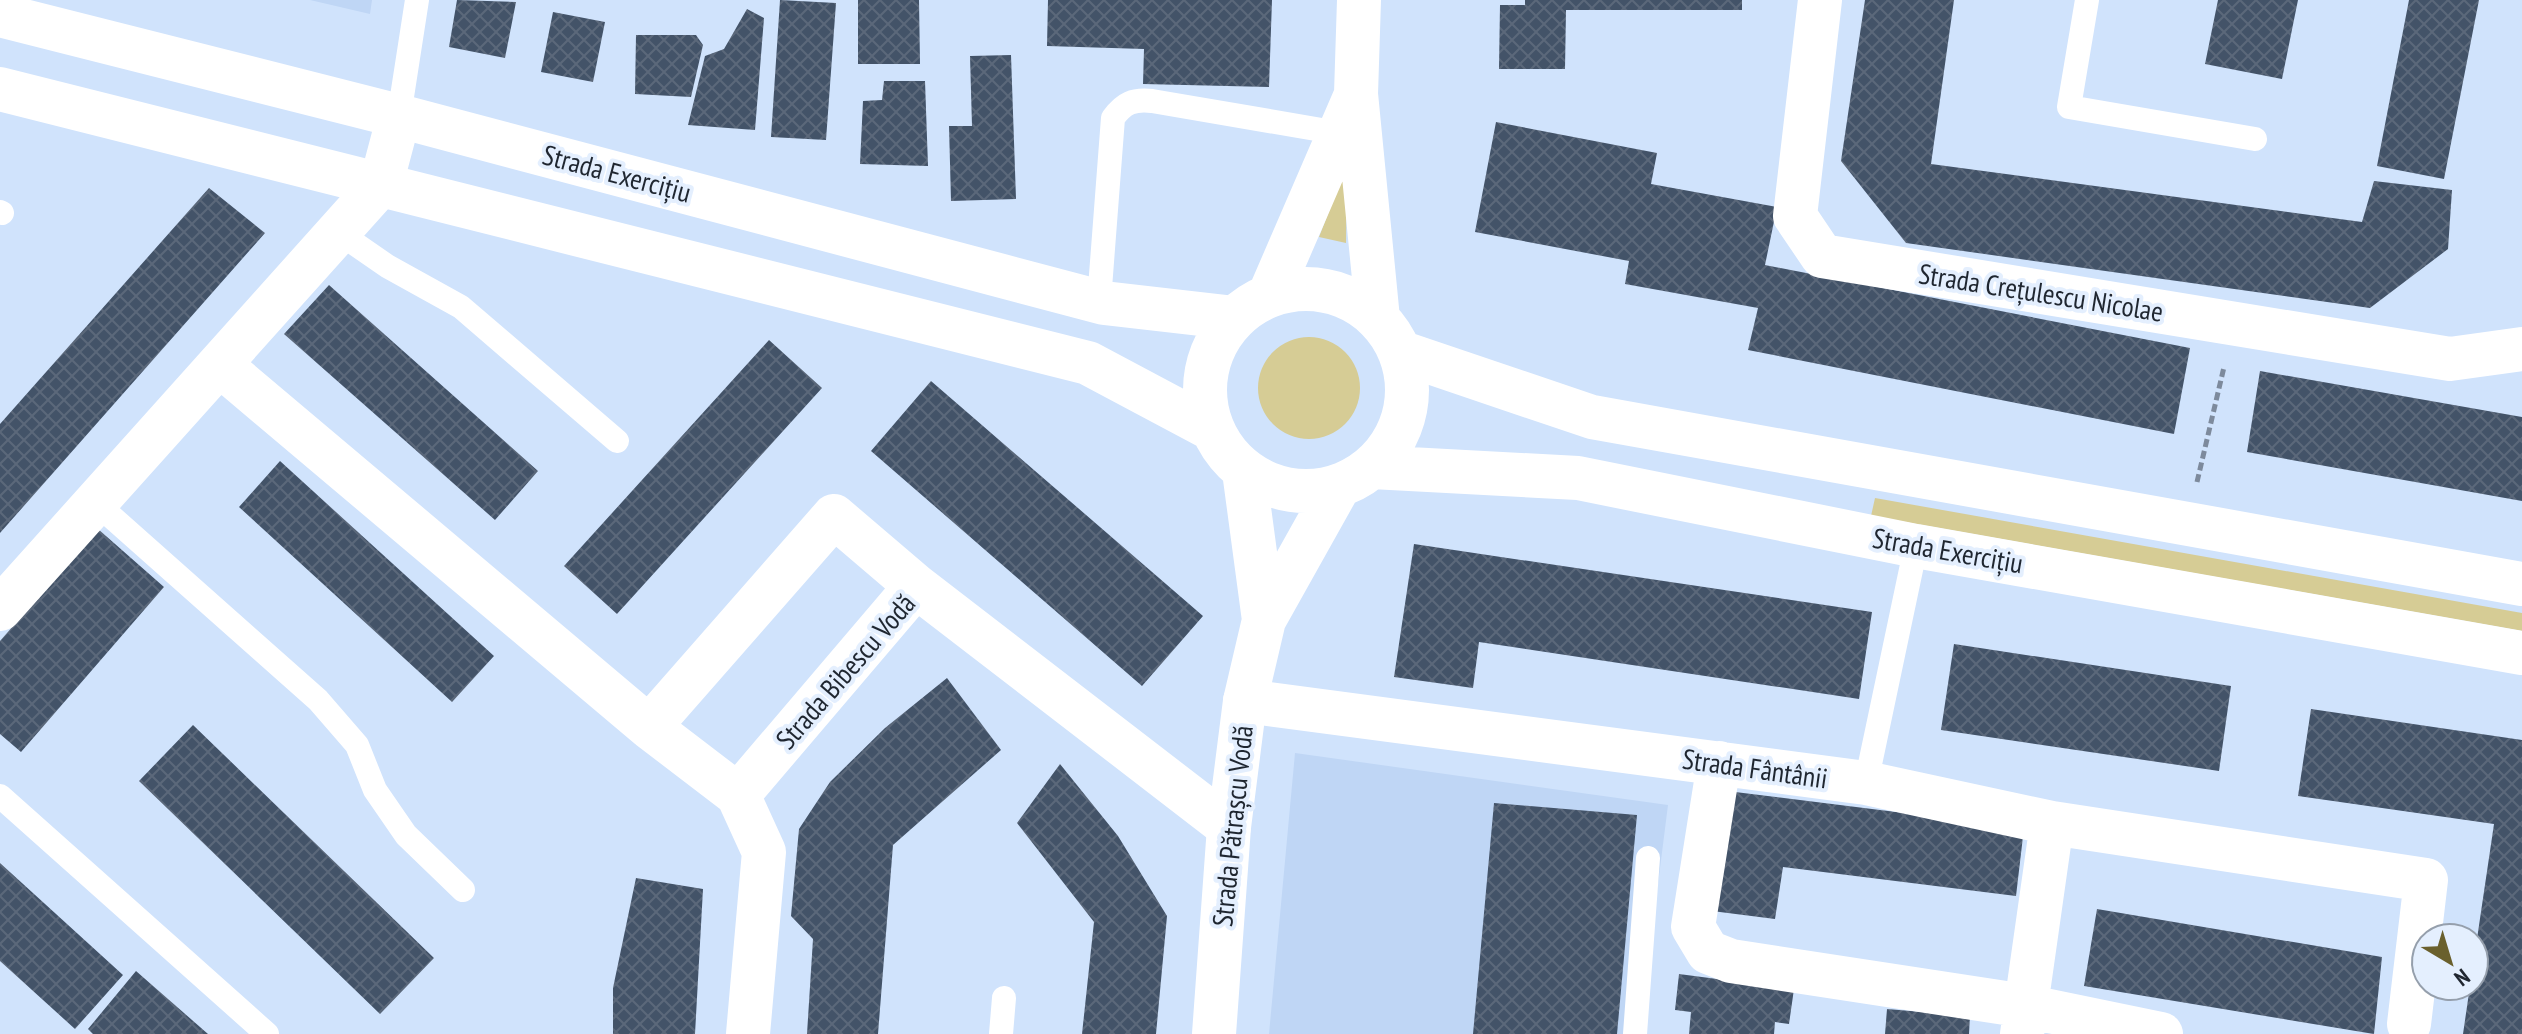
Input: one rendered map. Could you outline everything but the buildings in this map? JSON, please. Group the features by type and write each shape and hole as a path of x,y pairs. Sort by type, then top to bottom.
{"street":[{"path":"1264,620 1356,476 1393,443 1405,414 1408,383 1389,335 1347,114 1359,0"},
{"name":"Strada Crețulescu Nicolae","path":"1820,0 1795,216 1822,256 2450,359 2522,349"},
{"name":"Strada Exercițiu","path":"0,15 399,116 1099,301 1252,307"},
{"path":"0,89 1088,363 1212,429"},
{"path":"1347,114 1252,307 1217,342 1207,370 1205,400 1212,429 1226,453 1244,471 1274,486 1306,492 1356,476"},
{"path":"0,609 381,184 399,116"},
{"path":"1252,307 1298,289 1327,291 1355,301 1389,335 1592,417 2522,584"},
{"path":"220,365 649,727 738,795 764,852 748,1034"},
{"path":"1244,471 1264,620"},
{"name":"Strada Exercițiu","path":"1356,476 1578,478 1916,546 2522,653"},
{"path":"649,727 834,516 916,586"},
{"name":"Strada Bibescu Vodă","path":"738,795 916,586 1229,827"},
{"name":"Strada Pătrașcu Vodă","path":"1214,1034 1229,827 1245,701 1264,620"},
{"name":"Strada Fântânii","path":"1245,701 1866,783 2052,823 2426,880 2409,1024"},
{"path":"1719,763 1693,927 1708,952 1731,961 2023,1020 2161,1034"},
{"path":"2023,1020 2052,823"}],"lane":[{"path":"399,116 417,0"},
{"path":"2087,0 2069,107 2255,139"},
{"path":"1099,301 1113,118 1126,104 1137,99 1347,114"},
{"path":"338,232 387,266 461,307 617,441"},
{"path":"96,503 318,700 357,745 375,790 406,835 463,890"},
{"path":"1866,783 1916,546"},
{"path":"0,796 267,1034"},
{"path":"1635,1034 1648,858"},
{"path":"1001,1034 1004,998"}],"path":[{"path":"2186,524 2235,323"}],"shaded area":[{"path":"310,0 372,0 370,14"},
{"path":"1347,165 1346,243 1319,237"},
{"path":"1309,337 1328,341 1345,352 1356,369 1360,388 1356,407 1345,424 1328,435 1309,439 1290,435 1273,424 1262,407 1258,388 1262,369 1273,352 1290,341"},
{"path":"1875,498 2522,613 2522,631 1871,516"},
{"path":"1295,753 1668,805 1639,1034 1269,1034"}]}
